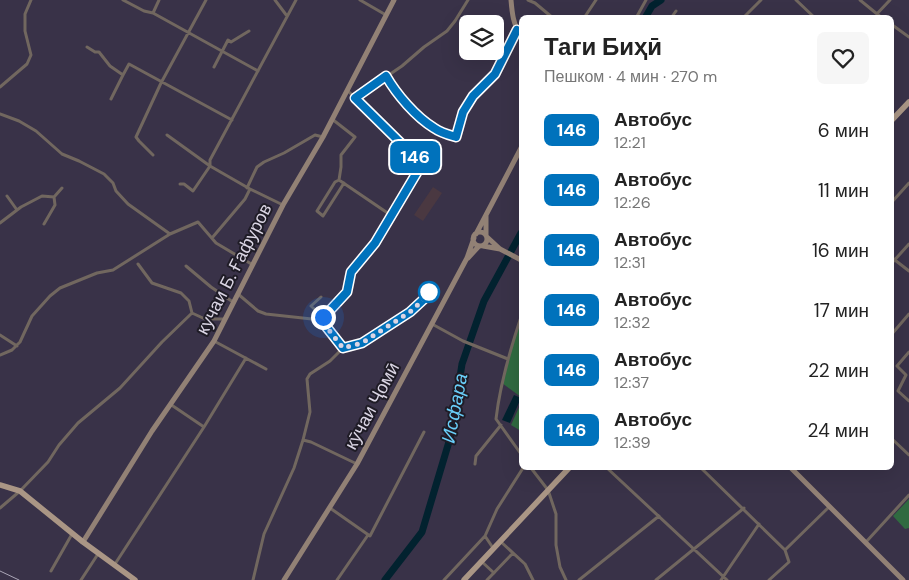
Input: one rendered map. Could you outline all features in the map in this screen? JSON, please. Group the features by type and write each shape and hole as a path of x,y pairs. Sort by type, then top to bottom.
{"main road":[{"name":"кучаи Б. Ғафуров","path":"83,542 170,404 214,341 283,205 348,91 394,0"},
{"path":"511,0 513,19 519,32"},
{"path":"894,117 909,102"},
{"name":"кӯчаи Ҷомӣ","path":"284,580 357,464 467,258 475,236 519,152"},
{"path":"467,258 487,241 486,215"},
{"path":"501,250 482,232 475,236 474,242 481,246 501,250 519,259"},
{"path":"464,580 567,470"},
{"path":"793,470 903,580"},
{"path":"0,486 20,491 72,534 135,580"}],"street":[{"path":"0,87 27,64 31,55 25,31 25,14 31,0"},
{"path":"124,0 144,11 153,13 258,71"},
{"path":"153,13 160,0"},
{"path":"153,155 139,142 136,136 161,83 206,0"},
{"path":"275,0 287,16"},
{"path":"180,184 184,184 193,191 210,166 210,160 296,0"},
{"path":"360,0 387,15"},
{"path":"355,98 402,66 447,30 468,0"},
{"path":"528,0 536,2 549,15"},
{"path":"586,15 596,0"},
{"path":"638,15 646,0"},
{"path":"746,15 761,0"},
{"path":"796,0 812,15"},
{"path":"860,0 877,13 890,0"},
{"path":"673,15 676,11"},
{"path":"894,26 909,37"},
{"path":"214,67 228,40 231,42 248,31"},
{"path":"386,76 394,90 405,103 429,124 435,129 456,137 463,112 473,96 495,74 519,32"},
{"path":"87,48 99,52 110,66 123,76"},
{"path":"111,99 129,64 232,120"},
{"path":"322,318 347,292 351,272 375,243 422,164 348,91"},
{"path":"0,114 19,121 36,131 62,154 79,160 104,174 128,204 170,234"},
{"path":"332,119 355,137 341,155 339,180 335,182 317,211 323,216 344,183"},
{"path":"167,135 210,166 283,205"},
{"path":"212,238 245,199 257,167 315,135 323,137"},
{"path":"339,180 392,216"},
{"path":"894,200 909,183"},
{"path":"44,224 55,205 54,197 62,188"},
{"path":"7,196 17,210"},
{"path":"0,222 42,196 54,197"},
{"path":"0,355 12,350 16,346 29,326 32,316 60,288 97,273 113,270 170,234 198,222 216,243 253,265"},
{"path":"909,244 895,261 909,271"},
{"path":"138,264 152,283 181,293 189,301 192,313"},
{"path":"186,266 233,302"},
{"path":"253,580 257,558 267,526 294,468 303,440 310,412 307,379 310,374 330,361 343,348 362,343 410,312 432,289"},
{"path":"238,294 258,311 266,314 322,318"},
{"path":"321,297 311,306 343,348"},
{"path":"192,313 205,318 224,319"},
{"path":"0,508 20,491 48,462 78,423 120,388 162,342 192,313"},
{"path":"894,332 909,314"},
{"path":"519,323 508,359 498,401 496,419 519,451"},
{"path":"432,324 463,341 508,359"},
{"path":"0,335 16,346"},
{"path":"214,341 266,370"},
{"path":"909,352 897,366 908,376 898,391 909,401"},
{"path":"115,564 204,427 246,358"},
{"path":"170,404 204,427"},
{"path":"475,464 476,456 501,425"},
{"path":"337,580 368,536 370,536 424,432"},
{"path":"303,440 357,464"},
{"path":"894,441 909,455"},
{"path":"444,580 485,536 497,509 522,470"},
{"path":"533,470 548,490 556,514 556,545 560,567 566,580"},
{"path":"609,470 724,579 759,524"},
{"path":"703,470 785,550 789,562 769,580"},
{"path":"865,543 909,495"},
{"path":"785,550 829,507"},
{"path":"329,508 368,536"},
{"path":"656,580 744,508"},
{"path":"580,580 659,516"},
{"path":"51,571 72,534"},
{"path":"485,536 493,548"},
{"path":"500,541 525,564 533,580"},
{"path":"81,580 99,553"},
{"path":"487,580 513,553"},
{"path":"481,561 494,573"},
{"path":"469,574 474,580"}],"shaded area":[{"path":"433,187 442,193 423,221 414,215"}],"green space":[{"path":"519,323 519,396 502,383"},
{"path":"519,407 519,430 511,425"},
{"path":"909,499 909,528 905,529 893,516"}],"water":[{"path":"514,395 519,397 519,403 510,423 502,420"}],"waterway":[{"name":"Исфара","path":"647,15 652,6 661,0"},
{"name":"Исфара","path":"385,580 422,532 451,435 462,364 484,301 519,237"}],"railway":[{"path":"0,571 19,580"}],"bus line":[{"name":"146","path":"432,289 410,312 362,343 343,348 321,320 347,292 351,272 375,243 422,164 355,98 386,76 394,90 405,103 429,124 435,129 456,137 463,112 473,96 495,74 504,60 517,30"}],"route":[{"path":"323,317 321,320 343,348 362,343 410,312 432,289 429,292"}]}
